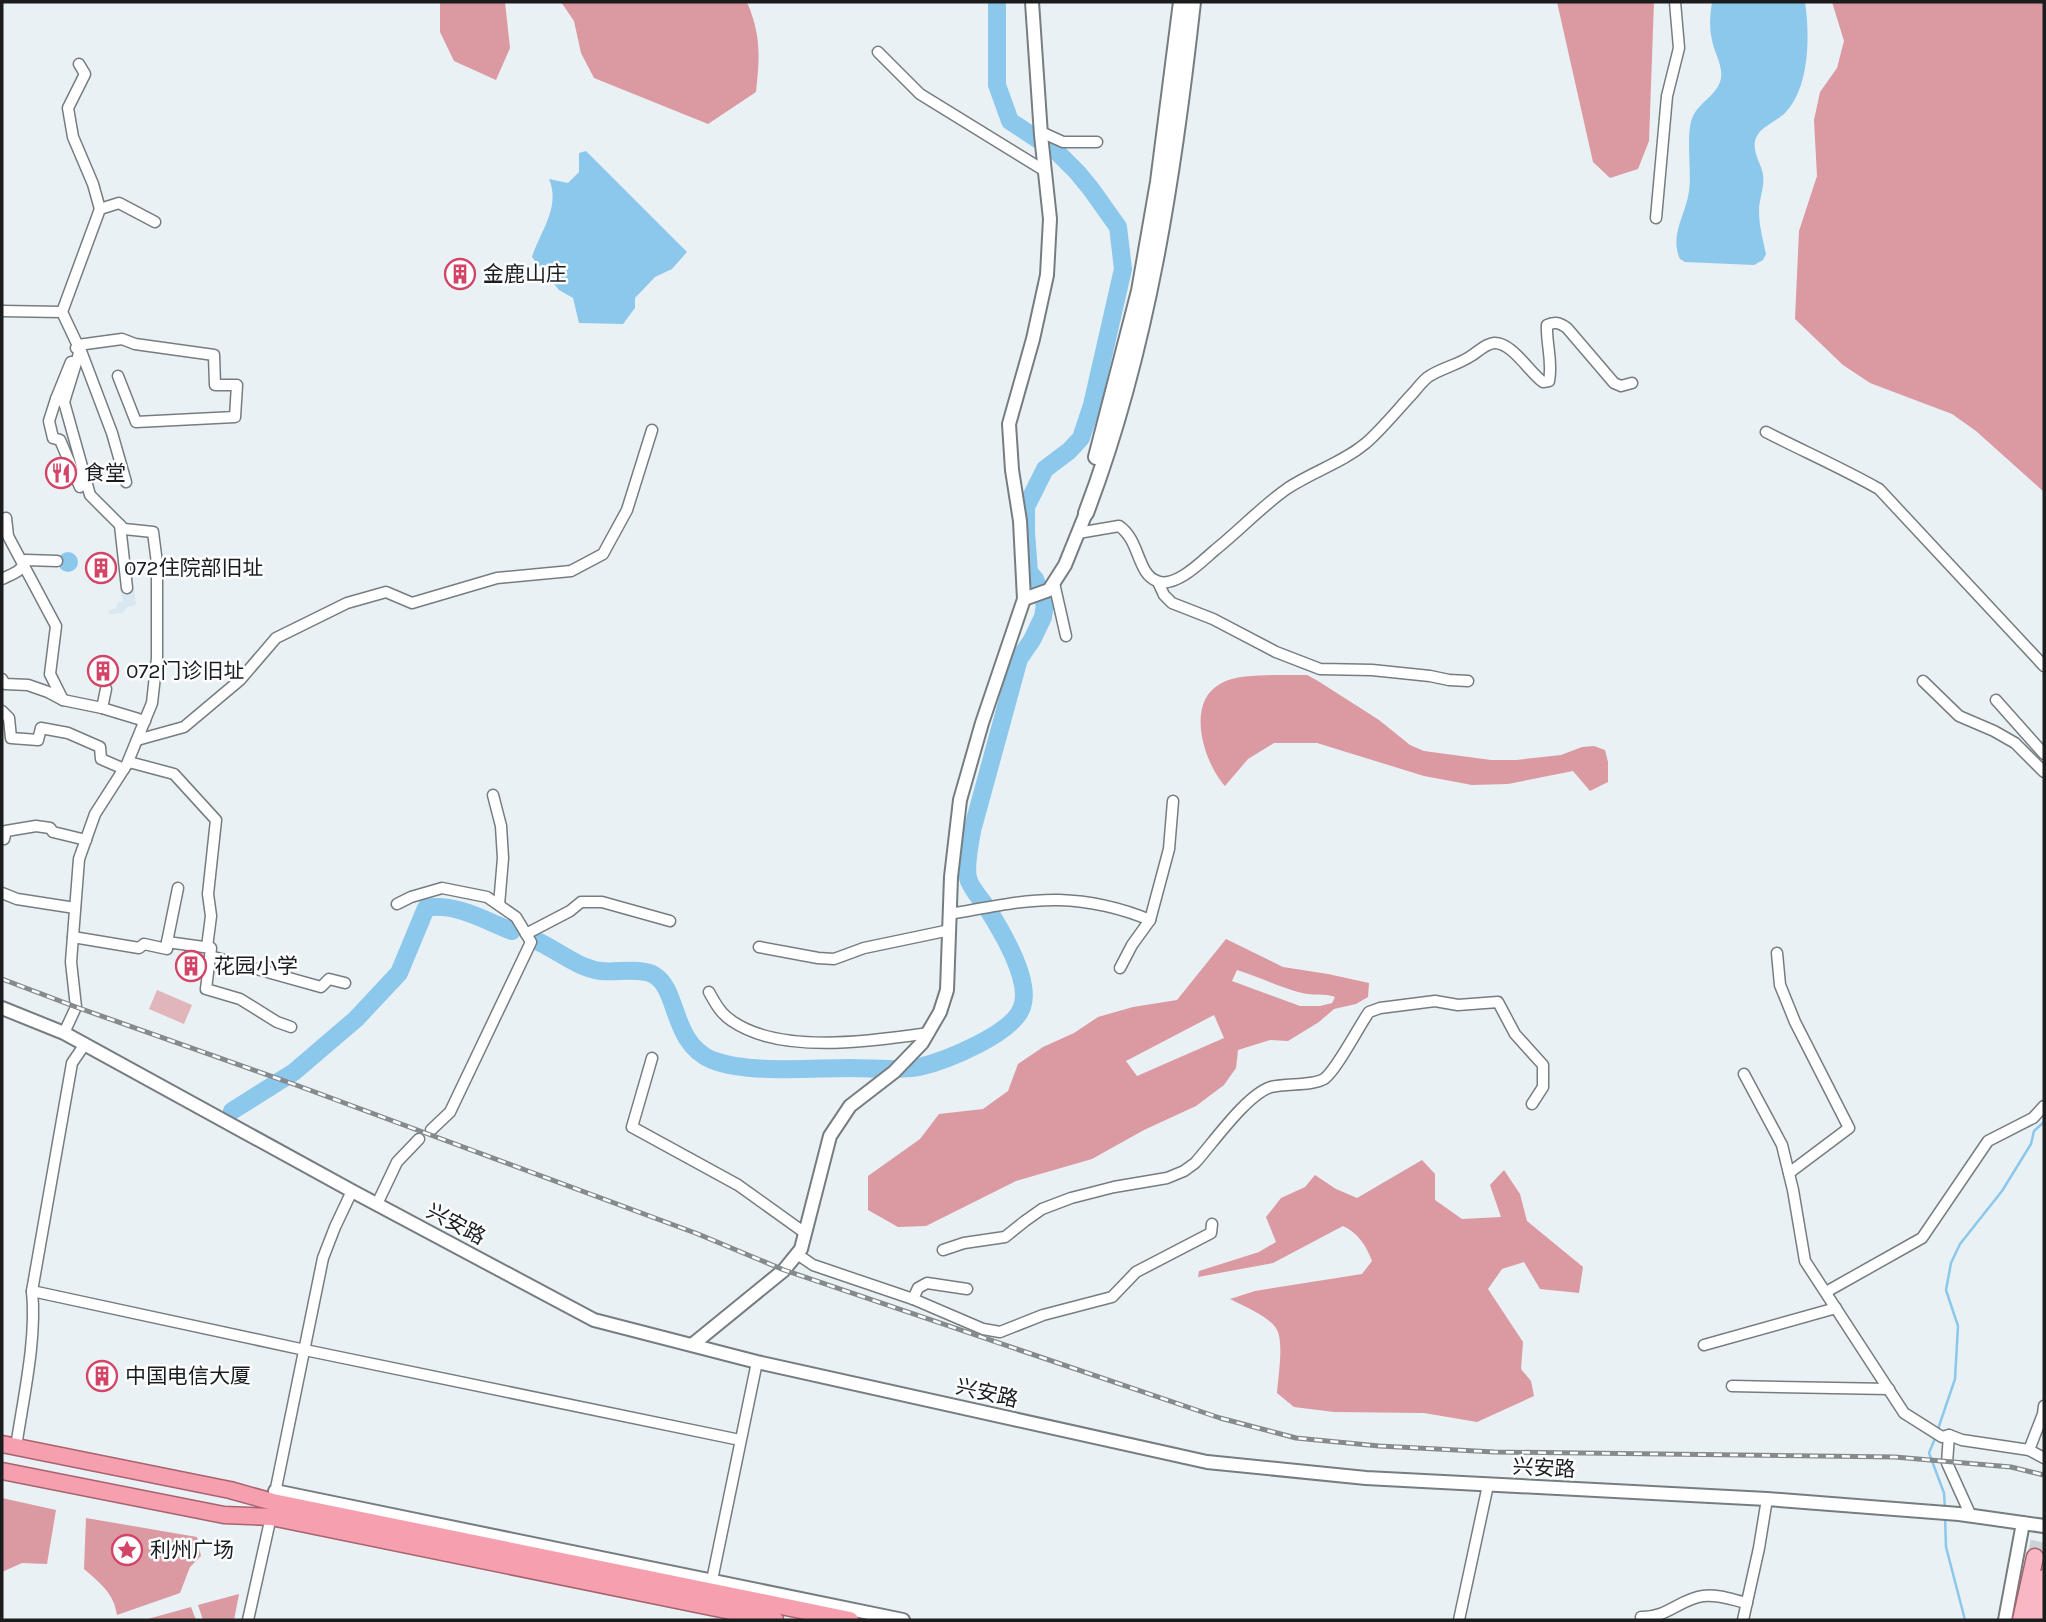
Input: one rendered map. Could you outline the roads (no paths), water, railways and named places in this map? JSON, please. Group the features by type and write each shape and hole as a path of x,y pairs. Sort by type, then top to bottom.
{"highway":[{"path":"9,1446 230,1490 273,1503 850,1620"},
{"path":"2,1471 224,1515 273,1503"},
{"path":"709,1593 775,1620"}],"main road":[{"path":"1086,513 1088,486 1139,291 1158,182 1181,2"},
{"path":"1086,513 1128,387 1148,293 1170,184 1193,2"},
{"path":"2021,1620 2035,1557"},
{"path":"2036,1620 2044,1578"}],"street":[{"path":"1032,2 1050,219 1047,275 1009,424 1012,470 1020,521 1041,592 1066,635"},
{"path":"1656,218 1667,96 1679,48 1675,2"},
{"path":"878,52 920,94 1045,171"},
{"path":"79,64 85,74 68,108 73,137 93,184 100,209 62,312 79,347 112,433 126,482"},
{"path":"1041,134 1063,142 1097,142"},
{"path":"100,209 120,203 155,222"},
{"path":"2,311 62,312"},
{"path":"1079,533 1119,526 1127,531 1148,576 1158,582 1167,583 1180,578 1291,486 1347,458 1368,441 1428,377 1471,356 1481,348 1492,343 1507,347 1538,378 1543,382 1549,381 1551,359 1547,325 1553,322 1561,324 1589,352 1614,383 1621,386 1632,383"},
{"path":"79,347 122,339 135,344 214,355 215,384 237,385 235,417 136,422 118,376"},
{"path":"79,347 60,400 49,421 53,438 60,440 80,488"},
{"path":"60,400 90,495 124,528 153,532 158,563 155,685 152,703 126,765 95,814 79,859 71,962 76,1007 64,1033"},
{"path":"138,740 184,727 240,680 276,638 347,604 386,592 412,604 497,578 571,571 603,554 626,510 652,430"},
{"path":"1766,432 1832,466 1850,472 1879,489 2044,666"},
{"path":"692,1345 784,1270 801,1249 830,1136 850,1106 914,1052 929,1033 940,1012 947,990 951,877 960,800 982,723 1041,592 1065,565 1086,513"},
{"path":"6,518 8,536 56,626 50,674 63,700"},
{"path":"120,525 127,588"},
{"path":"2,579 24,567 26,560 57,561"},
{"path":"1158,582 1164,595 1172,603 1213,619 1276,652 1320,669 1373,670 1468,681"},
{"path":"1923,681 1959,716 2015,743 2044,772"},
{"path":"3,684 28,685 63,700 145,721"},
{"path":"102,708 106,689"},
{"path":"1996,700 2044,754"},
{"path":"2,711 9,718 11,738 38,740 41,728 68,733 100,747 101,759 174,774 216,820 208,894 211,916 206,989 240,999 290,1027"},
{"path":"494,795 501,826 503,859 499,905"},
{"path":"1120,968 1150,920 1169,849 1173,801"},
{"path":"2,838 4,839 6,831 36,826 86,839"},
{"path":"73,937 139,948 144,944 167,949 178,888"},
{"path":"397,904 442,888 486,897 516,917 531,942 450,1112 431,1130"},
{"path":"2,893 16,899 75,908"},
{"path":"950,914 1058,900 1124,909 1150,920"},
{"path":"526,934 570,911 581,902 602,902 670,921"},
{"path":"759,947 834,959 864,948 950,930"},
{"path":"167,942 321,987 329,979 345,983"},
{"path":"1777,953 1780,985 1795,1022 1849,1128 1789,1173"},
{"path":"709,992 717,1007 731,1021 752,1032 790,1040 834,1043 929,1033"},
{"path":"943,1250 1005,1237 1042,1209 1070,1198 1167,1178 1184,1171 1195,1163 1253,1096 1269,1087 1310,1083 1326,1078 1369,1012 1380,1008 1435,1001 1458,1004 1498,1002 1515,1034 1543,1065 1543,1087 1532,1104"},
{"name":"兴安路","path":"2,1008 85,1044 594,1320 757,1362 1207,1462 1366,1478 1767,1499 1965,1515 2044,1526"},
{"path":"9,1446 27,1370 34,1308 32,1291 72,1063 85,1044"},
{"path":"652,1058 632,1127 738,1185 805,1233"},
{"path":"1744,1074 1782,1145 1805,1261 1904,1413 1941,1434 1962,1440 2029,1450 2042,1457"},
{"path":"1826,1292 1922,1238 1988,1141 2033,1118 2044,1106"},
{"path":"377,1204 397,1162 419,1139"},
{"path":"248,1620 323,1258 352,1191"},
{"path":"797,1254 813,1265 913,1299 983,1329 1000,1332 1043,1315 1112,1297 1136,1272 1211,1233 1212,1224"},
{"path":"913,1299 918,1288 927,1283 967,1289"},
{"path":"32,1291 740,1440"},
{"path":"1704,1345 1836,1308"},
{"path":"757,1362 709,1593 903,1620"},
{"path":"1732,1386 1889,1389"},
{"path":"2029,1450 2044,1406"},
{"path":"1941,1434 1947,1463 1965,1515"},
{"path":"1459,1620 1488,1485"},
{"path":"1743,1620 1767,1499"},
{"path":"2005,1620 2023,1523"},
{"path":"1641,1617 1653,1617 1702,1596 1715,1595 1747,1603"}],"water":[{"path":"1712,2 1805,2 1806,61 1799,91 1784,114 1761,131 1755,143 1755,152 1763,174 1759,216 1766,254 1763,260 1754,265 1685,262 1680,259 1677,250 1677,233 1689,191 1691,123 1696,111 1718,87 1721,77 1710,30"},
{"path":"586,151 687,252 672,269 655,277 635,298 635,308 623,324 579,323 573,298 559,290 532,257 551,209 553,199 549,179 568,183 579,172 579,153"},
{"path":"64,552 72,552 78,562 72,572 64,572 58,566 58,558"}],"waterway":[{"path":"539,942 593,969 642,971 654,975 668,992 689,1042 712,1060 743,1067 919,1067 977,1045 1006,1027 1022,1007 1023,983 1019,969 999,927 969,881 968,854 1019,659 1043,617 1045,605 1035,579 1029,572 1026,507 1045,469 1081,438 1092,405 1123,269 1118,227 1091,189 1057,152 1010,121 997,85 997,2"},
{"path":"232,1111 294,1072 356,1019 399,973 426,908 459,910 512,931"},
{"path":"1938,1429 1955,1379 1958,1326 1946,1290 1951,1263 1960,1244 2002,1191 2031,1144 2034,1131 2044,1122"},
{"path":"1936,1436 1929,1453 1944,1493 1945,1509"},
{"path":"1945,1516 1946,1547 1965,1620"}],"tunnel":[{"path":"2035,1557 2044,1518"}],"railway":[{"path":"2,979 698,1234 784,1270 1220,1418 1296,1438 1379,1446 1495,1452 1895,1457 2011,1467 2044,1475"}],"place":[{"name":"金鹿山庄","path":"460,274"},
{"name":"食堂","path":"61,473"},
{"name":"072住院部旧址","path":"101,568"},
{"name":"072门诊旧址","path":"103,671"},
{"name":"花园小学","path":"191,966"},
{"name":"中国电信大厦","path":"102,1376"},
{"name":"利州广场","path":"127,1550"}]}
